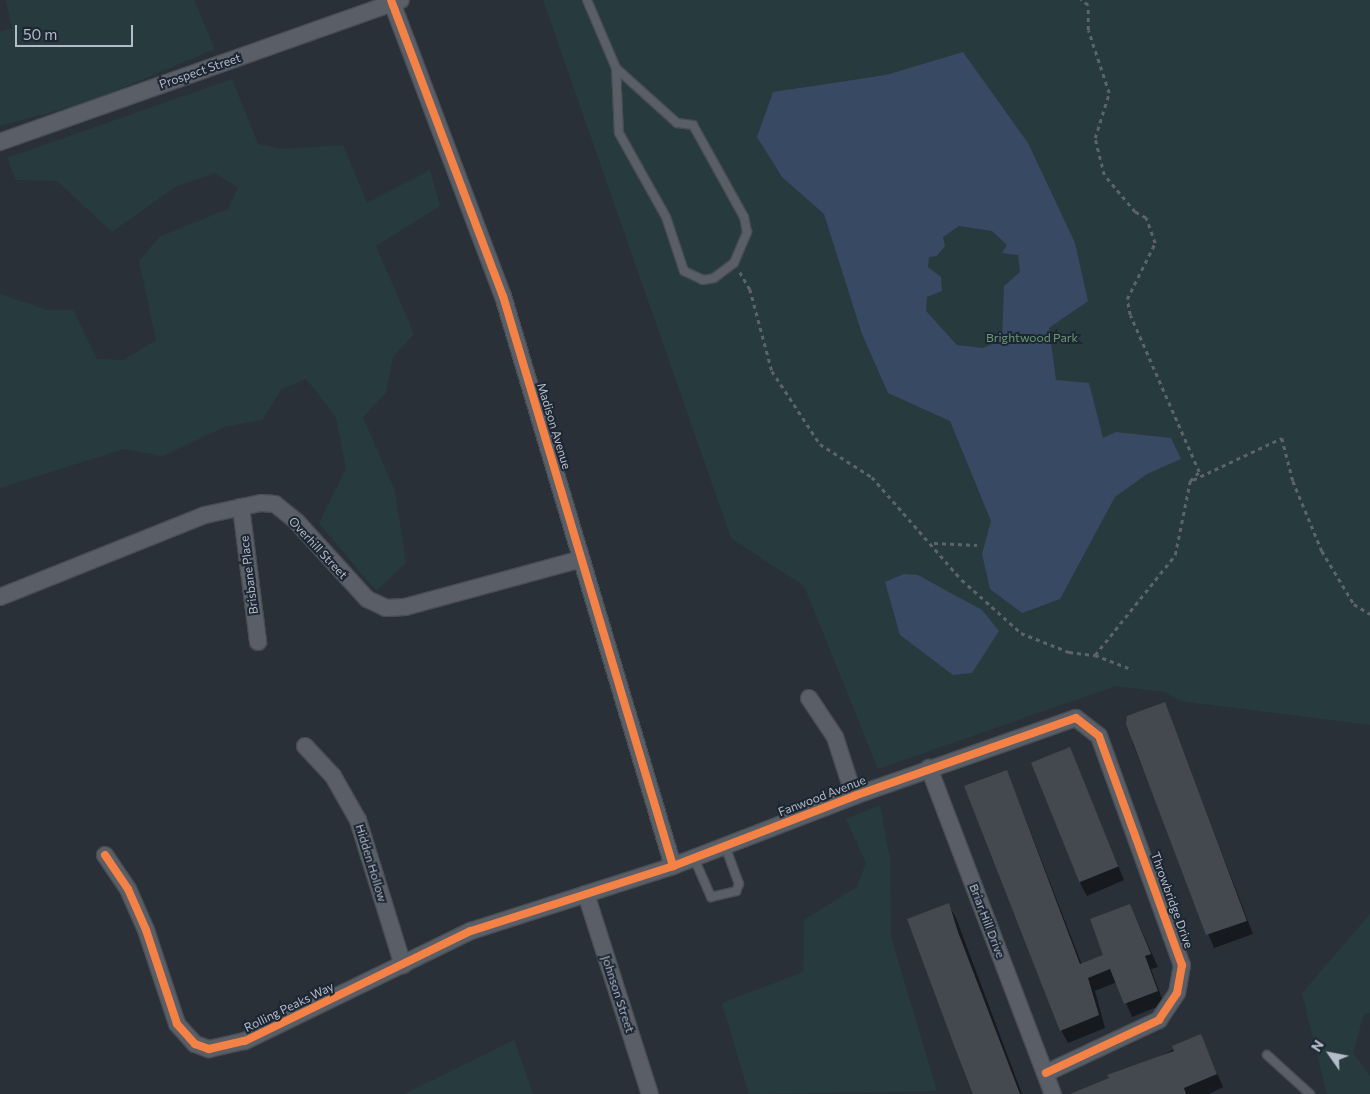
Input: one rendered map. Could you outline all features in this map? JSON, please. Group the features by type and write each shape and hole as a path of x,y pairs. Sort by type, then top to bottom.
{"street":[{"name":"Prospect Street","path":"0,142 395,1"},
{"name":"Madison Avenue","path":"395,1 503,296 673,866"},
{"name":"Overhill Street","path":"0,597 205,515 241,507 275,504 366,599 386,608 405,607 582,559"},
{"name":"Brisbane Place","path":"241,507 258,642"},
{"path":"809,698 835,736 854,796"},
{"name":"Fanwood Avenue","path":"586,894 673,866 854,796 1064,719"},
{"name":"Throwbridge Drive","path":"1046,1073 1159,1020 1177,993 1182,965 1099,736 1085,721 1064,719"},
{"name":"Hidden Hollow","path":"305,746 333,776 358,820 403,965"},
{"name":"Briar Hill Drive","path":"929,768 1053,1094"},
{"name":"Rolling Peaks Way","path":"105,855 128,889 146,930 177,1024 195,1044 209,1049 245,1040 403,965 471,930 586,894"},
{"name":"Johnson Street","path":"586,894 650,1094"}],"lane":[{"path":"587,0 616,68 619,133 666,217 680,263 693,278 703,280 714,278 734,262 747,232 744,217 693,125 677,123 616,68"},
{"path":"694,858 711,896 736,892 739,884 725,846"},
{"path":"1267,1055 1310,1094"}],"path":[{"path":"1081,0 1088,5 1088,30 1109,93 1094,138 1104,174 1135,212 1146,218 1154,243 1127,299 1130,315 1199,472 1190,481 1175,555 1095,655"},
{"path":"734,262 750,289 772,371 795,411 820,444 872,478 934,543 962,580 1021,634 1069,652 1095,655 1132,670"},
{"path":"1190,481 1282,438 1293,481 1322,551 1354,604 1370,614"},
{"path":"934,543 978,545"}],"green space":[{"path":"6,0 194,0 215,49 89,102 0,126 0,31 12,29"},
{"name":"Brightwood Park","path":"543,0 1370,0 1370,725 1180,701 1166,692 1116,686 878,769 804,586 731,538"},
{"path":"232,79 258,144 282,149 343,145 367,203 430,170 440,206 376,246 414,334 393,357 386,393 363,417 395,491 406,563 376,591 319,523 346,469 336,417 306,379 282,389 262,420 224,427 163,456 124,449 0,488 0,294 48,310 73,310 97,359 124,360 156,340 139,261 159,237 228,209 238,188 215,173 175,187 112,232 57,181 16,180 7,158"},
{"path":"880,805 890,859 891,937 937,1091 749,1094 722,1003 803,972 804,920 857,887 866,863 846,819"},
{"path":"1370,914 1370,1013 1364,1014 1353,1053 1370,1076 1370,1094 1327,1094 1302,993"},
{"path":"514,1040 533,1094 404,1094"}],"water":[{"path":"963,52 1028,143 1075,243 1088,301 1049,328 1056,380 1089,383 1103,438 1116,432 1171,438 1181,459 1147,474 1115,497 1060,599 1022,613 990,589 982,554 991,521 950,421 888,393 862,334 824,214 782,177 757,137 773,92 886,75","holes":["959,226 992,231 1007,245 1002,253 1018,255 1020,272 1004,286 1002,340 983,348 957,345 926,311 927,297 942,291 941,277 928,267 929,257 937,256 945,246 943,237"]},
{"path":"904,574 918,575 982,610 999,631 972,673 953,675 900,635 885,582"}],"building":[{"path":"1165,702 1247,921 1206,935 1126,724 1127,716"},
{"path":"1070,747 1118,867 1079,882 1031,763"},
{"path":"1007,770 1080,964 1103,955 1090,919 1130,904 1151,954 1145,956 1158,991 1124,1004 1110,969 1088,978 1099,1015 1060,1031 964,786"},
{"path":"949,903 958,932 1020,1094 973,1094 907,919"},
{"path":"1201,1034 1217,1074 1184,1088 1186,1094 1070,1094 1109,1078 1107,1075 1174,1051 1172,1046"}],"cycle path":[{"path":"391,0 503,296 673,866"},
{"path":"105,855 128,889 146,930 177,1024 195,1044 209,1049 245,1041 471,931 673,866 854,796 1076,718 1099,736 1182,965 1177,993 1159,1020 1046,1073"}]}
